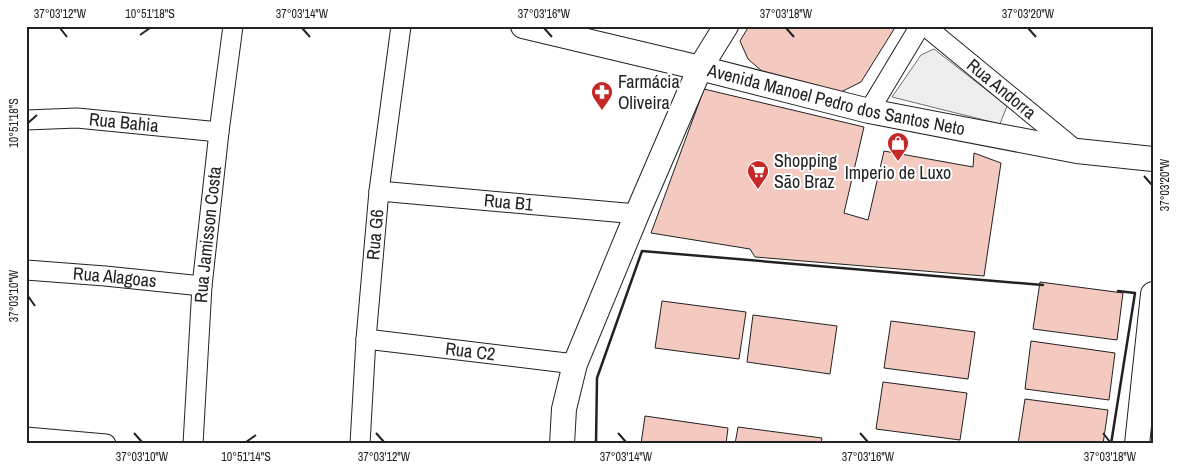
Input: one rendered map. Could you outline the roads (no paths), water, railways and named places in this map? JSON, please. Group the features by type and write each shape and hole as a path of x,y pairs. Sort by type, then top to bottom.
{"street":[{"name":"Rua Jamisson Costa","path":"193,444 202,286 233,26"},
{"name":"Rua G6","path":"360,444 366,338 379,191 401,26"},
{"name":"Avenida Manoel Pedro dos Santos Neto","path":"523,26 869,111 1077,151 1153,159"},
{"path":"562,444 564,409 575,364 636,214 700,68 726,26"},
{"path":"869,111 920,26"},
{"name":"Rua Andorra","path":"925,26 1077,151"},
{"name":"Rua Bahia","path":"26,120 78,118 219,132"},
{"name":"Rua B1","path":"379,191 636,214"},
{"name":"Rua Alagoas","path":"26,270 202,286"},
{"path":"1137,444 1148,402 1153,294"},
{"name":"Rua C2","path":"366,338 575,364"},
{"path":"26,437 106,444"}],"place":[{"name":"Farmácia Oliveira","path":"602,111"},
{"name":"Imperio de Luxo","path":"898,162"},
{"name":"Shopping São Braz","path":"758,190"}]}
